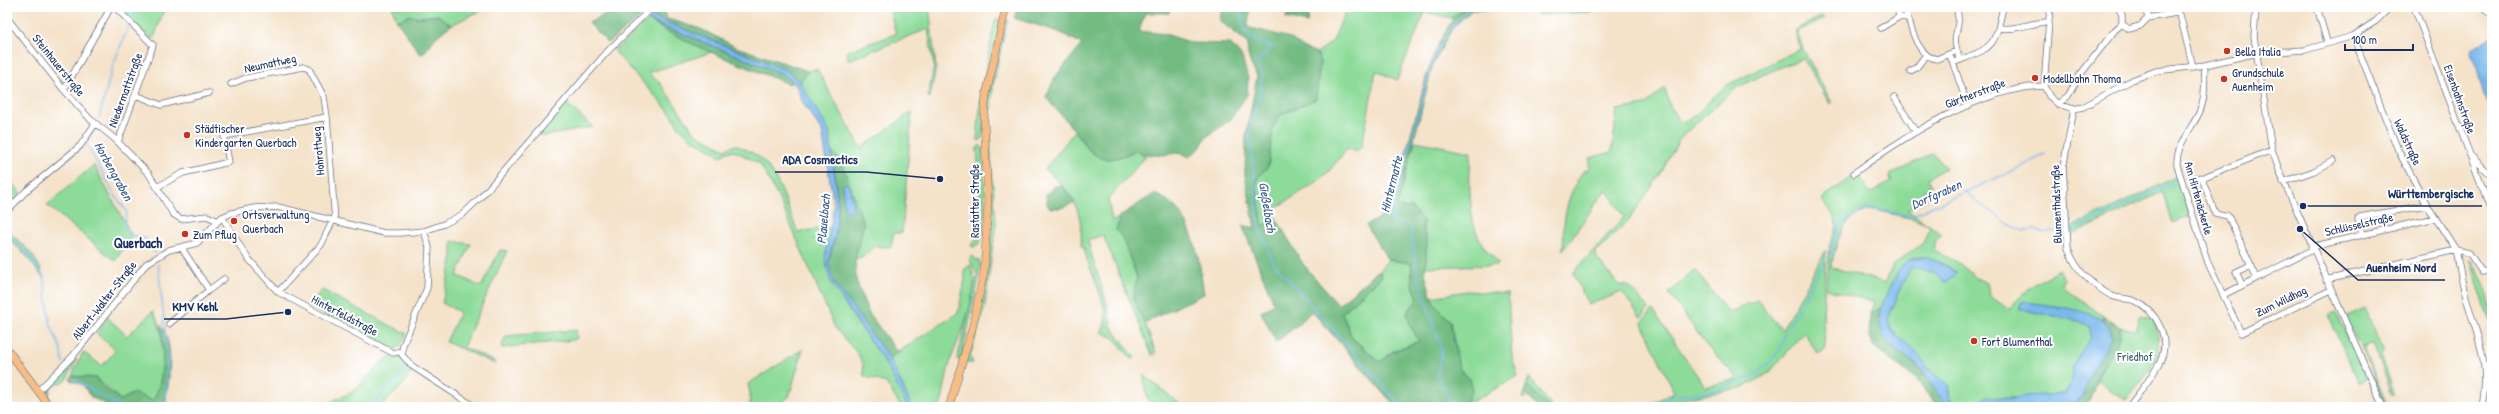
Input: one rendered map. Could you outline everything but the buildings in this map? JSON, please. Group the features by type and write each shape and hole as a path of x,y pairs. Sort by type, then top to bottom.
{"main road":[{"name":"Rastatter Straße","path":"949,407 972,329 984,272 988,204 984,118 989,81 1006,7"},
{"path":"7,349 50,407"}],"street":[{"path":"64,90 111,7"},
{"name":"Niedermattstraße","path":"115,7 153,45 118,142"},
{"path":"220,219 240,211 272,207 384,233 424,231 454,220 472,206 607,52 645,14 655,7"},
{"path":"1956,7 1960,21 1954,42 1960,60"},
{"path":"1953,63 1986,50 1995,39 1999,28 2003,7"},
{"path":"2050,7 2044,86 2049,96 2058,104 2074,109 2102,98 2139,76 2156,71 2205,65 2257,53 2305,50 2327,42 2353,36 2376,21 2390,7"},
{"path":"2058,104 2068,96 2080,75 2115,30 2122,24 2122,15 2118,7"},
{"path":"2145,7 2148,18"},
{"path":"2256,7 2254,25 2257,53 2272,150 2283,182 2383,407"},
{"path":"2317,7 2327,42"},
{"name":"Eisenbahnstraße","path":"2414,7 2469,154 2492,210"},
{"path":"2483,7 2492,15"},
{"path":"1899,17 1898,12 1905,9 1918,44 1926,55 1936,59 1957,51"},
{"path":"2122,24 2129,29 2143,24 2148,18 2176,13 2180,15 2192,67"},
{"path":"1881,28 1899,17 1908,18"},
{"name":"Steinhauerstraße","path":"7,18 64,90 95,124 118,142 139,163 157,186 173,214 181,219 207,216 220,219"},
{"path":"1999,28 2013,30 2034,23 2048,22"},
{"name":"Waldstraße","path":"2353,36 2395,145 2426,205 2456,250 2465,292 2484,357 2486,375 2482,407"},
{"path":"1949,54 1968,106"},
{"path":"1910,71 1916,68 1926,55"},
{"name":"Am Hirtenäckerle","path":"2205,65 2204,99 2199,112 2183,140 2177,158 2177,165 2200,244 2241,333"},
{"name":"Neumattweg","path":"231,84 246,78 303,67 309,69 324,97 326,117"},
{"name":"Gärtnerstraße","path":"1854,173 1916,132 1968,106 2022,87 2044,86"},
{"path":"136,95 161,106 209,93"},
{"path":"1894,97 1916,132"},
{"name":"Blumenthalstraße","path":"2074,109 2063,168 2068,248 2072,260 2081,273 2113,296 2145,306 2156,318 2162,334 2160,361 2129,407"},
{"name":"Hohrottweg","path":"157,186 183,173 229,162 224,136 326,117 334,221"},
{"path":"7,211 49,171 80,146 95,124"},
{"path":"2194,178 2204,177 2272,150"},
{"name":"Eisenbahnstraße","path":"2469,154 2492,176"},
{"path":"2283,182 2314,171 2333,161"},
{"path":"2204,177 2203,181 2215,213 2228,216 2257,278"},
{"path":"2362,234 2358,219 2360,217 2426,205"},
{"name":"Schlüsselstraße","path":"2223,295 2312,248 2362,234 2435,218"},
{"name":"Albert-Walter-Straße","path":"38,391 78,351 146,264 159,254 202,240 220,219"},
{"name":"Hinterfeldstraße","path":"220,219 248,257 278,292 393,353 402,351"},
{"path":"278,292 321,245 334,221"},
{"path":"424,231 430,247 427,288 402,351 403,357 412,366 475,407"},
{"path":"181,247 209,290"},
{"path":"2326,280 2456,250"},
{"name":"Waldstraße","path":"2456,250 2469,253 2482,272 2492,270"},
{"path":"2242,285 2236,272 2251,264"},
{"path":"169,324 224,279"},
{"name":"Zum Wildhag","path":"2241,333 2331,290"}],"green space":[{"path":"117,7 165,7 154,38 150,38"},
{"path":"392,7 482,7 480,11 451,25 438,15 412,17 397,21"},
{"path":"618,7 640,17 608,43 589,23"},
{"path":"889,7 929,7 936,67 930,98 928,97 934,66 928,29 848,60 847,51 896,34"},
{"path":"1018,7 1169,7 1169,13 1145,13 1139,31 1165,34 1192,43 1231,44 1242,57 1248,79 1247,95 1230,120 1205,138 1200,148 1189,157 1180,152 1157,155 1135,151 1113,159 1098,157 1087,147 1046,97 1055,77 1082,44 1059,32 1014,18"},
{"path":"1219,7 1251,7 1247,27 1290,38 1303,48 1317,53 1320,62 1316,99 1280,115 1273,128 1268,167 1258,177 1256,185 1263,227 1274,215 1303,264 1338,305 1379,270 1382,276 1342,313 1352,338 1380,362 1393,352 1419,341 1410,325 1407,312 1418,299 1412,283 1411,263 1388,260 1366,225 1390,212 1427,74 1439,43 1453,19 1451,18 1468,7 1475,7 1453,27 1433,64 1397,207 1412,208 1423,221 1423,229 1427,243 1425,273 1433,302 1450,321 1459,368 1469,379 1472,390 1467,401 1458,407 1396,407 1312,311 1298,325 1276,342 1261,312 1274,304 1242,225 1255,228 1245,175 1246,137 1257,76 1248,56 1248,43 1220,21 1221,11"},
{"path":"1288,7 1310,7 1307,23 1286,18"},
{"path":"1347,7 1377,7 1388,10 1389,7 1468,7 1451,18 1425,12 1397,80 1376,71 1362,146 1356,152 1348,148 1329,171 1318,181 1273,210 1274,215 1263,228 1256,185 1258,177 1268,167 1273,128 1280,115 1316,98 1320,62 1317,53 1333,41"},
{"path":"1475,7 1591,7 1591,12 1537,15 1536,8 1473,10"},
{"path":"662,8 667,19 701,29 736,47 808,71 800,82 786,70 651,16"},
{"path":"410,15 419,18 438,15 451,25 436,37 423,54 419,53 397,21"},
{"path":"1822,16 1824,19 1797,31 1803,49 1832,103 1830,104 1803,58 1760,76 1735,89 1679,140 1660,175 1628,221 1596,252 1597,258 1615,281 1619,285 1629,286 1649,309 1641,318 1622,292 1588,305 1573,273 1624,217 1606,189 1563,250 1565,217 1569,198 1584,170 1588,171 1590,158 1612,152 1617,110 1645,105 1665,88 1670,106 1680,123 1691,119 1725,86 1800,49 1795,30"},
{"path":"998,18 1000,20 982,139 979,141 977,139 981,94 995,20"},
{"path":"1008,19 992,95 990,126 991,142 987,142 988,101 1006,20"},
{"path":"648,20 664,30 712,52 648,73 660,83 695,133 725,149 736,145 756,155 764,162 771,170 782,190 798,232 832,227 826,248 844,303 887,366 908,407 901,407 886,383 864,376 863,364 858,354 835,328 781,203 760,164 737,152 730,151 719,157 717,153 689,137 679,127 672,115 614,51"},
{"path":"648,20 783,74 792,82 788,84 716,55 681,39"},
{"path":"817,69 861,148 912,112 902,233 894,233 891,247 876,246 862,257 855,259 863,224 841,160 830,151 829,144 800,82 808,71"},
{"path":"566,103 593,127 545,136 538,135"},
{"path":"1075,131 1087,148 1093,154 1100,157 1115,158 1135,151 1146,156 1108,199 1112,221 1119,218 1116,231 1122,237 1137,277 1133,298 1145,323 1156,354 1152,355 1103,235 1088,240 1090,250 1108,307 1111,326 1135,358 1132,359 1113,337 1101,332 1105,324 1103,303 1084,248 1081,246 1080,221 1078,212 1063,186 1045,169"},
{"path":"1415,141 1471,152 1470,196 1475,229 1479,239 1486,249 1499,263 1497,265 1425,267 1427,243 1423,229 1423,221 1397,207"},
{"path":"990,144 996,223 985,306 970,357 973,363 967,363 965,361 981,305 989,263 991,209 987,145"},
{"path":"980,145 982,147 985,213 982,238 978,245 973,247 971,246 979,235 981,215 977,148"},
{"path":"830,151 841,160 864,224 855,259 856,280 868,312 896,351 902,351 889,358 833,281 828,265 836,232 838,205 835,173","holes":["842,185 850,188 854,211 844,207"]},
{"path":"1933,153 1946,168 1928,178 1932,186 1923,191 1927,199 1907,210 1942,234 1934,242 1934,250 1959,263 1976,278 1987,283 1990,296 2008,309 2032,286 2058,269 2064,279 2062,286 2103,316 2103,320 2063,307 2023,302 2020,309 2079,321 2089,326 2091,338 2073,365 2073,380 2065,394 1981,400 1976,407 1966,407 1950,401 1948,384 1930,371 1918,354 1891,330 1888,319 1908,271 1915,266 1937,275 1946,282 1957,273 1941,263 1928,258 1917,258 1908,262 1900,269 1893,280 1881,308 1870,314 1874,302 1826,289 1830,246 1837,226 1834,217 1822,200 1858,172 1869,194 1891,182 1889,175","holes":["1875,210 1914,219 1930,226 1923,243 1893,265 1885,283 1831,267 1839,238 1848,222 1855,216 1864,212"]},
{"path":"94,165 132,236 115,261 47,205"},
{"path":"2178,176 2190,217 2173,223 2162,192 2068,237 2068,229"},
{"path":"7,178 21,193 7,208"},
{"path":"1061,185 1075,202 1061,208 1050,208 1047,204 1046,194 1055,186"},
{"path":"1154,194 1167,201 1178,210 1186,222 1197,250 1204,294 1144,323 1133,298 1137,277 1122,237 1116,231 1120,216"},
{"path":"7,231 30,252 41,271 43,278 25,254 7,237"},
{"path":"452,241 471,244 457,275 481,287 500,250 507,251 463,347 495,362 495,364 446,342 460,312 442,303 452,261"},
{"path":"1826,250 1823,318 1825,350 1818,354 1804,332 1769,373 1744,387 1683,399 1662,407 1646,407 1674,392 1642,322 1653,310 1705,387 1738,379 1706,345 1669,293 1695,269 1728,313 1757,300 1782,330"},
{"path":"972,256 980,262 978,284 961,359 957,360 977,274 969,259"},
{"path":"2470,258 2476,266 2487,292 2491,310 2492,330"},
{"path":"1388,260 1411,263 1412,283 1418,299 1410,325 1419,341 1393,351 1380,362 1352,338 1342,313 1382,276 1379,270"},
{"path":"970,265 974,285 972,298 949,365 940,407 912,407 889,358 958,313 965,280 964,270"},
{"path":"322,290 407,334 403,342 399,347 391,350 308,306"},
{"path":"1467,291 1508,294 1512,358 1518,376 1466,405 1458,407 1467,401 1472,390 1469,379 1459,368 1450,321 1433,302 1432,297"},
{"path":"1881,308 1878,321 1893,348 1919,367 1947,407 1938,407 1916,379 1873,346 1869,337 1870,314"},
{"path":"2365,308 2384,352 2380,355 2394,395 2391,395 2373,344 2363,348 2388,407 2385,407 2373,374 2345,317"},
{"path":"153,311 161,332 164,355 161,378 154,399 151,400 134,393 121,400 96,378 72,376 83,352 102,366 116,350 97,334 107,317 127,336"},
{"path":"2336,312 2367,379 2359,383 2328,315"},
{"path":"2103,316 2120,327 2118,342 2100,372 2086,407 2057,407 2070,405 2083,397 2087,381 2112,337 2111,330 2103,320"},
{"name":"Friedhof","path":"2140,316 2153,319 2157,333 2157,355 2148,373 2126,400 2097,381 2099,373 2117,343 2120,327 2136,330"},
{"path":"161,325 166,334 170,354 165,407 112,407 91,397 83,385 70,380 72,376 96,378 107,390 121,400 134,393 151,400 154,399 158,390 162,372 163,354"},
{"path":"576,330 577,338 574,340 501,348 506,336"},
{"path":"803,349 789,397 774,407 750,407 750,393 748,384"},
{"path":"397,354 413,369 404,384 380,407 325,407 334,400 352,392 378,366 390,357"},
{"path":"77,359 66,381 56,384 50,389 49,399 49,387 62,372"},
{"path":"1144,375 1183,407 1151,407 1145,391"},
{"path":"1529,377 1552,407 1548,407 1529,387 1525,390 1525,398 1522,398"},
{"path":"1526,387 1529,387 1548,407 1538,407 1524,392"}],"water":[{"path":"651,16 786,70 800,82 829,131 838,205 836,232 828,260 833,281 889,358 912,407 908,407 887,366 830,281 825,258 834,206 822,131 803,103 796,85 783,74 648,20"},
{"path":"2492,37 2492,111 2484,97 2477,68 2471,54 2472,48"},
{"path":"846,183 850,188 854,211 848,212 844,207 842,185"},
{"path":"1928,257 1957,273 1946,282 1937,275 1914,266 1908,271 1888,319 1891,330 1918,354 1930,371 1948,384 1950,401 1966,407 1948,407 1919,367 1892,347 1882,331 1880,323 1882,306 1889,288 1900,269 1910,260"},
{"path":"2023,301 2075,310 2088,314 2100,319 2108,327 2112,337 2087,381 2083,397 2070,405 1976,407 1981,400 1988,396 2012,399 2024,396 2065,394 2073,380 2073,365 2090,338 2089,326 2079,321 2020,309"}],"waterway":[{"name":"Horbengraben","path":"133,17 138,7"},
{"path":"1088,7 1101,10 1109,7"},
{"name":"Gießelbach","path":"1242,7 1241,23 1251,38 1272,47 1257,61 1262,75 1260,95 1249,132 1260,229 1272,261 1402,407"},
{"name":"Hintermatte","path":"1454,407 1437,375 1442,351 1419,280 1410,227 1390,220 1390,217 1433,60 1447,32 1470,7"},
{"name":"Horbengraben","path":"99,118 113,65 129,25"},
{"name":"Horbengraben","path":"95,130 86,143 114,194 127,212 124,226 128,234 145,238 155,253"},
{"path":"68,159 86,143"},
{"name":"Dorfgraben","path":"1830,255 1839,226 1867,208 1911,216 2017,169 2045,154"},
{"path":"2070,232 2167,185 2179,184"},
{"path":"31,191 35,187"},
{"path":"1964,191 2001,219"},
{"path":"7,216 27,195"},
{"path":"2004,222 2024,231 2035,230 2043,233 2053,231 2062,234"},
{"path":"7,234 26,251 44,277 50,323 60,347 63,363"},
{"name":"Dorfgraben","path":"1654,407 1673,396 1718,390 1757,374 1780,351 1785,333 1826,259"},
{"name":"Horbengraben","path":"158,264 168,358 166,392 162,407"},
{"path":"370,407 401,376 405,366"},
{"path":"75,380 121,407"}],"place":[{"name":"Bella Italia","path":"2227,51"},
{"name":"Modellbahn Thoma","path":"2035,78"},
{"name":"Grundschule Auenheim","path":"2224,79"},
{"name":"Städtischer Kindergarten Querbach","path":"187,135"},
{"name":"ADA Cosmectics","path":"940,179"},
{"name":"Württembergische","path":"2303,206"},
{"name":"Ortsverwaltung Querbach","path":"234,221"},
{"name":"Auenheim Nord","path":"2300,229"},
{"name":"Zum Pflug","path":"185,234"},
{"name":"KMV Kehl","path":"288,312"},
{"name":"Fort Blumenthal","path":"1974,341"}],"district":[{"name":"Querbach","path":"138,242"}],"water label":[{"name":"Plauelbach","path":"823,219"}]}
